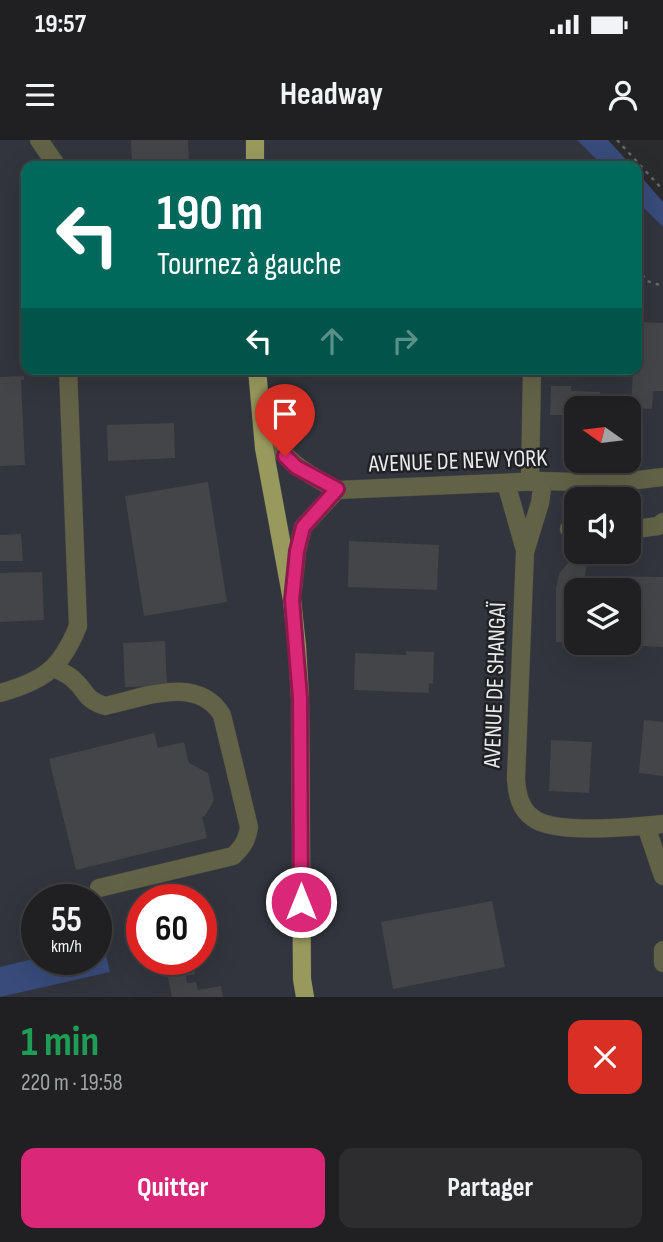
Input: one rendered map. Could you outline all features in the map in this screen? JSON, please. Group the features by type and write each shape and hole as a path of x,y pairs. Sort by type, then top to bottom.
{"main road":[{"path":"255,140 255,161"},
{"path":"258,375 262,425 292,600 300,698 302,979 305,997"}],"street":[{"path":"38,140 53,161"},
{"path":"0,693 30,684 55,667 69,650 78,626 68,375"},
{"path":"525,552 540,503 536,481 532,375"},
{"path":"262,425 275,446 296,467 337,489 303,527 297,551 292,600"},
{"name":"AVENUE DE NEW YORK","path":"337,489 536,481 613,483 663,477"},
{"path":"506,483 525,552"},
{"path":"641,528 658,526 663,522"},
{"name":"AVENUE DE SHANGAÏ","path":"525,552 516,779 518,796 530,817 551,827 655,825"},
{"path":"55,667 75,681 85,695 105,706 182,690 202,694 215,703 222,715 249,827 242,848 233,856 112,885"},
{"path":"655,825 663,876"},
{"path":"663,950 663,963"}],"path":[{"path":"617,140 636,161"},
{"path":"642,167 663,190"},
{"path":"642,274 647,281 663,286"}],"shaded area":[{"path":"0,140 577,140 598,161 21,161 21,375 642,375 642,206 663,227 663,997 0,997"},
{"path":"577,140 608,140 627,161 598,161"},
{"path":"642,178 663,202 663,227 642,206"},
{"path":"21,962 21,975 97,975 0,997 0,967"}],"building":[{"path":"131,140 188,140 189,161 132,161"},
{"path":"642,322 663,323 663,391 653,391 652,409 641,408 641,396 632,396 633,375 642,375"},
{"path":"24,376 24,380 21,380 25,465 0,466 0,377"},
{"path":"551,386 571,386 571,391 600,392 600,396 564,396 564,415 550,415"},
{"path":"174,423 175,458 108,461 107,425"},
{"path":"208,482 227,602 144,616 125,496"},
{"path":"21,534 23,561 0,561 0,535"},
{"path":"349,541 439,545 437,590 348,587"},
{"path":"567,564 587,564 585,576 663,577 663,647 641,646 641,578 564,578 564,642 556,642 556,588 560,572"},
{"path":"42,572 44,620 0,622 0,573"},
{"path":"165,641 167,686 125,687 123,643"},
{"path":"406,651 434,652 433,684 429,683 429,693 354,690 355,653 406,655"},
{"path":"644,720 663,722 663,776 639,773"},
{"path":"154,733 158,748 184,742 189,763 208,773 214,800 202,817 207,838 76,870 49,759"},
{"path":"551,740 592,742 589,793 549,791"},
{"path":"492,901 505,967 393,989 381,922"},
{"path":"190,975 186,976 187,983 196,982 198,990 221,986 223,997 172,997 168,977"}],"route":[{"path":"285,456 296,467 337,489 303,527 297,551 292,600 300,698 301,902"}]}
